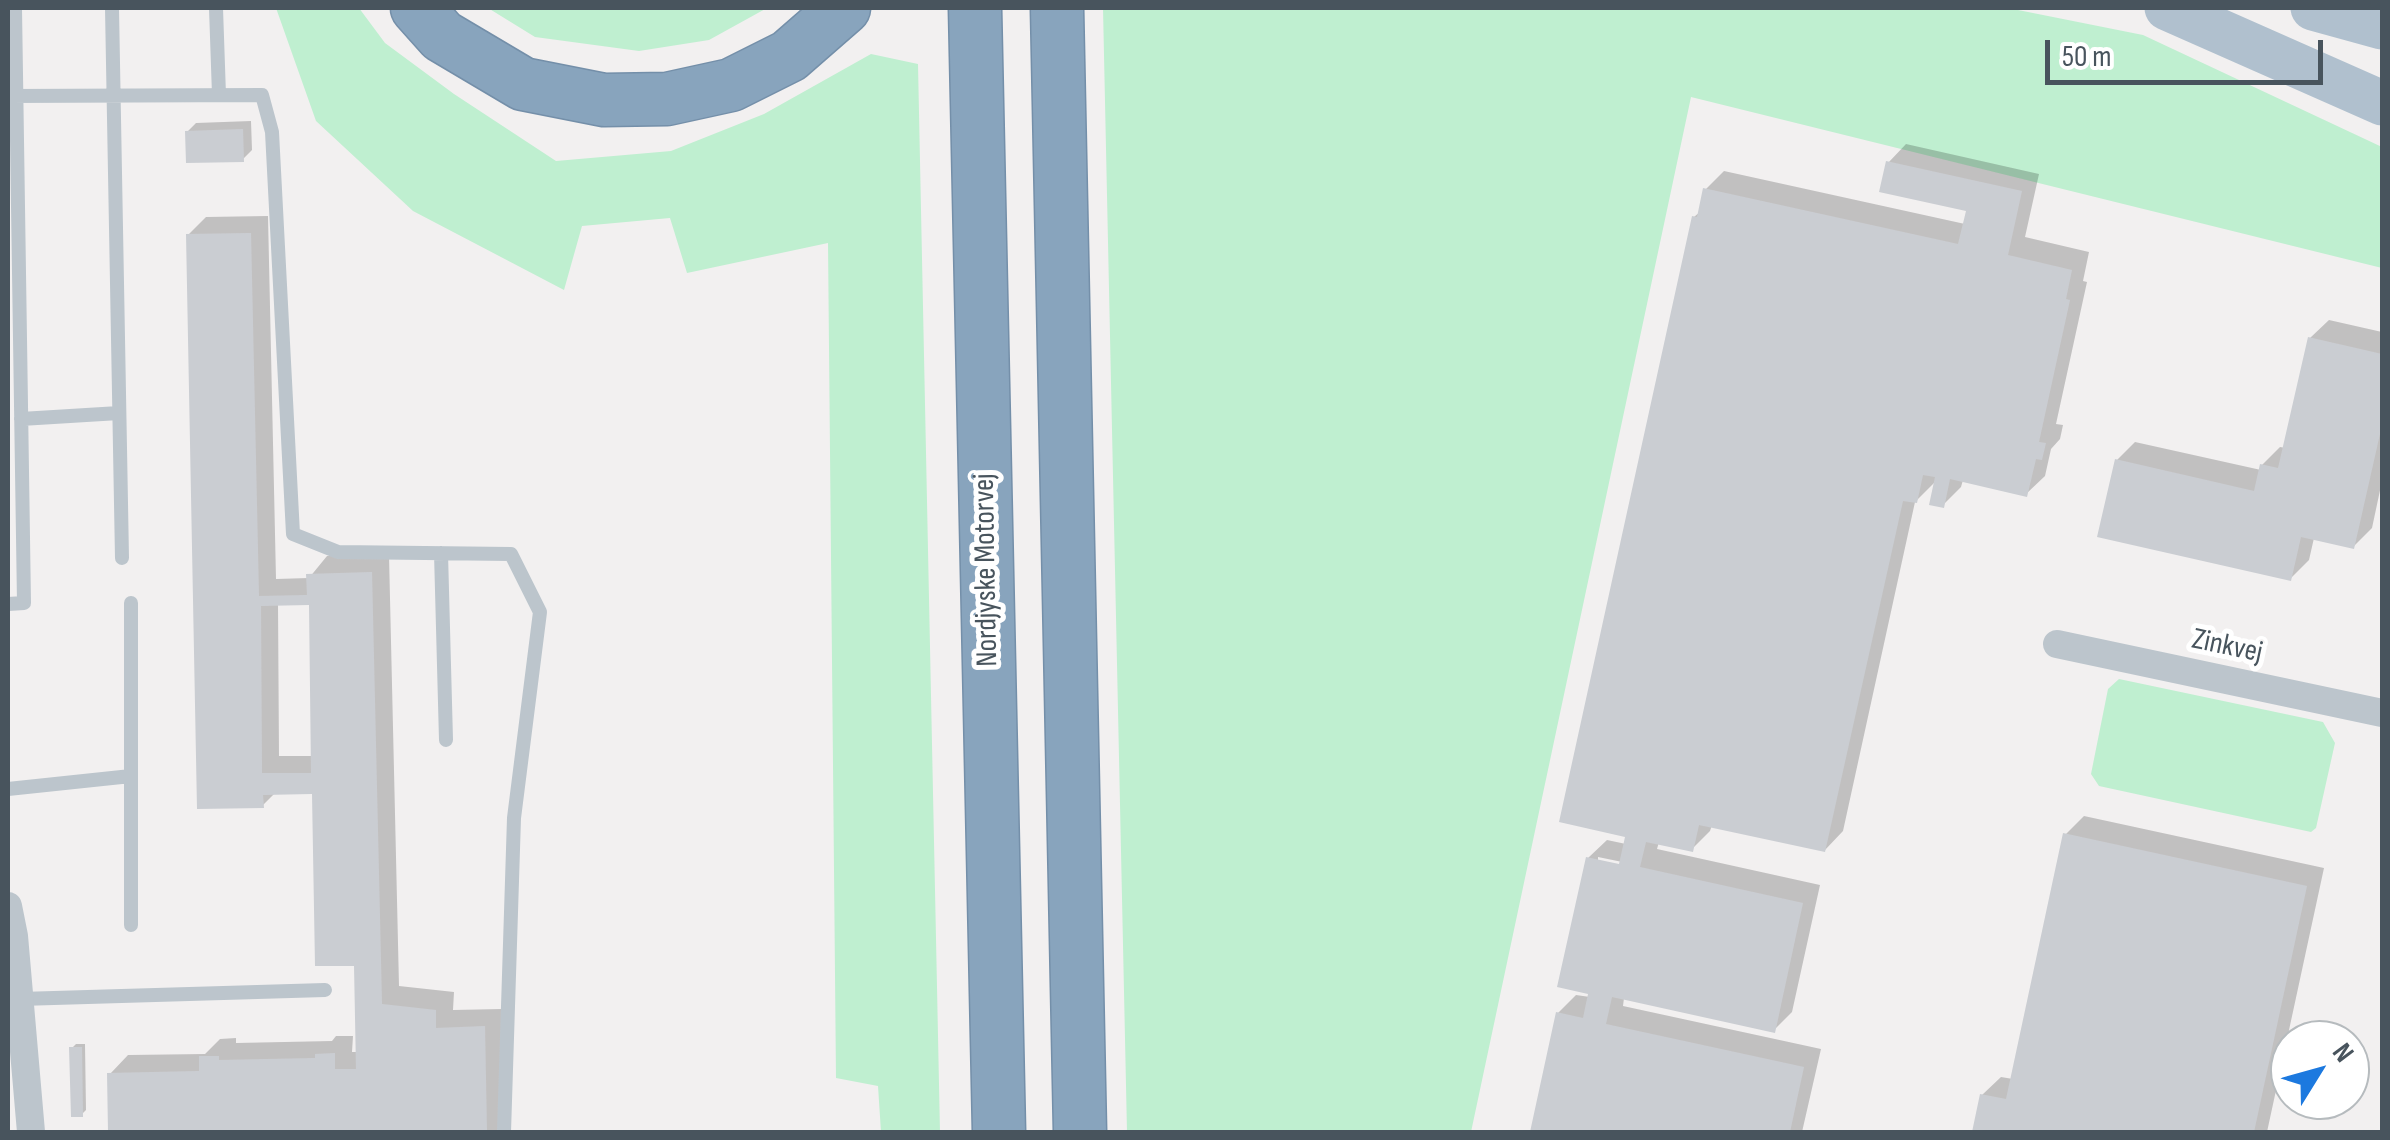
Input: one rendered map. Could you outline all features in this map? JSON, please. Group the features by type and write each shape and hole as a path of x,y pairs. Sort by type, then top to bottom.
{"highway":[{"path":"417,8 442,36 523,84 604,100 667,99 730,85 788,56 844,8"},
{"name":"Nordjyske Motorvej","path":"975,8 999,1132"},
{"path":"1057,8 1080,1132"}],"main road":[{"path":"2167,8 2382,103"},
{"path":"2313,8 2382,28"}],"street":[{"name":"Zinkvej","path":"2057,644 2382,713"},
{"path":"8,906 31,1132"}],"lane":[{"path":"8,604 24,603 12,96 15,8"},
{"path":"112,8 122,558"},
{"path":"216,8 219,95"},
{"path":"12,96 262,95 272,132 293,534 338,552 511,554 540,612 514,818 504,1132"},
{"path":"22,420 119,413"},
{"path":"441,553 446,740"},
{"path":"131,602 131,925"},
{"path":"8,788 131,776"},
{"path":"20,1000 326,990"}],"green space":[{"path":"276,8 359,8 385,43 556,161 671,151 764,114 871,54 918,64 940,1132 881,1132 878,1086 836,1078 828,243 687,273 670,218 582,226 564,290 413,211 316,121"},
{"path":"488,8 767,8 709,40 639,51 535,37"},
{"path":"1103,8 2008,8 2143,35 2382,147 2382,268 1691,97 1471,1132 1127,1132"},
{"path":"2119,679 2323,722 2335,743 2316,828 2311,832 2099,786 2091,774 2108,689"}],"building":[{"path":"243,129 244,162 186,163 185,131"},
{"path":"1886,161 2022,191 2008,255 2072,270 2066,299 2070,300 2039,442 2046,443 2042,460 2036,459 2027,497 1950,479 1944,508 1929,505 1935,477 1923,475 1917,503 1903,501 1825,852 1699,825 1693,852 1646,842 1640,867 1803,903 1775,1033 1612,997 1606,1024 1804,1067 1790,1132 1530,1132 1556,1012 1583,1018 1588,994 1557,987 1586,857 1619,864 1625,837 1559,822 1692,216 1697,217 1703,188 1958,244 1966,211 1879,192"},
{"path":"251,233 259,596 307,595 306,574 372,572 382,1004 436,1010 436,1028 485,1026 487,1132 108,1132 107,1073 199,1071 199,1056 219,1056 219,1060 315,1058 315,1054 335,1053 335,1069 356,1069 354,966 315,966 312,794 263,795 264,808 197,809 186,234","holes":["309,605 311,773 262,773 261,606"]},
{"path":"2308,337 2382,354 2382,425 2354,549 2301,537 2291,581 2097,537 2115,459 2254,491 2260,464 2278,468"},
{"path":"2063,833 2307,886 2278,1020 2270,1020 2270,1058 2254,1132 1972,1132 1980,1094 2006,1099"},
{"path":"69,1047 82,1047 83,1117 71,1117"}]}
